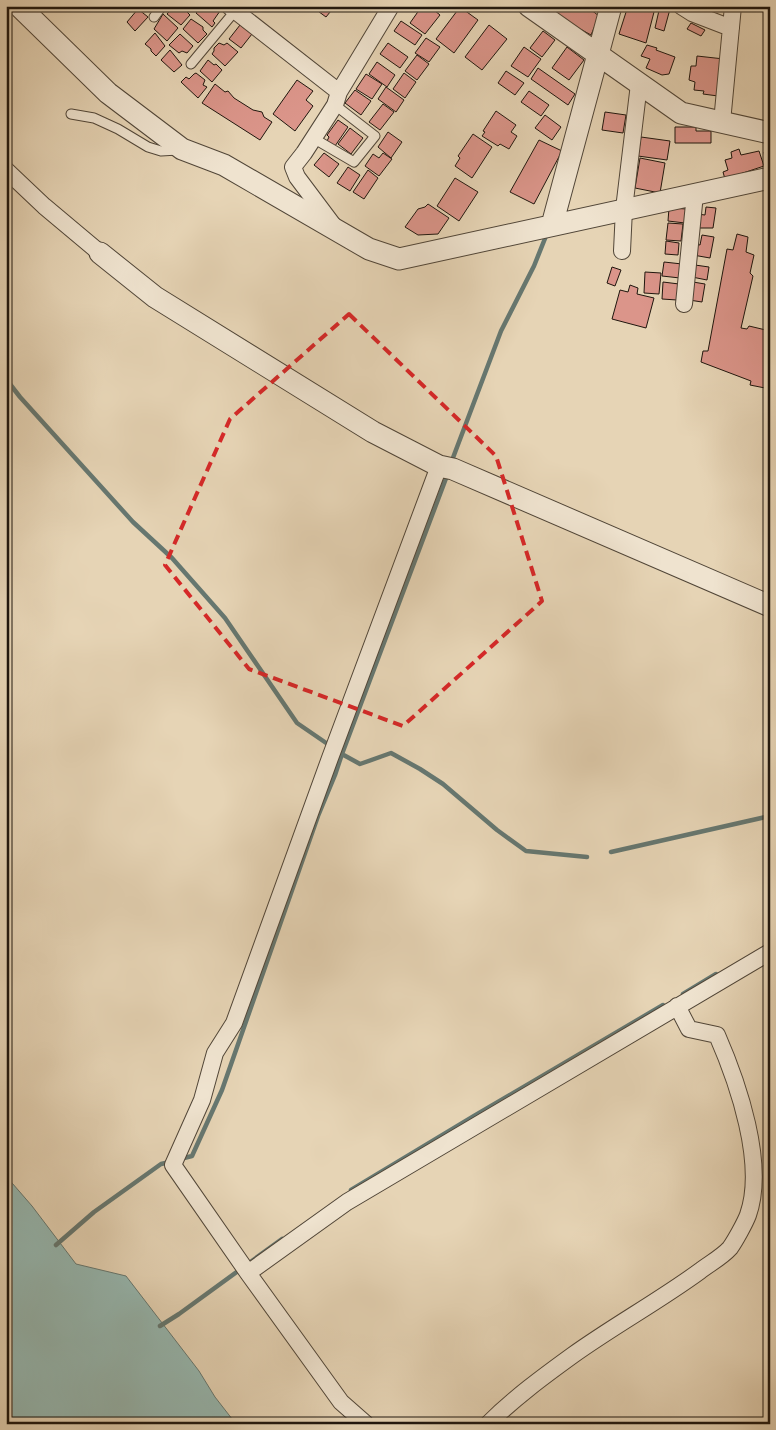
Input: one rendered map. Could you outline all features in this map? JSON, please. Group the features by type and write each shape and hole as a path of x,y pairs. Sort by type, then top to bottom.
{"street":[{"path":"19,6 108,93 182,150 224,165 369,249 398,259 770,178"},
{"path":"335,229 297,177 293,167 304,154 391,6"},
{"path":"529,6 680,113 770,133"},
{"path":"552,225 603,59 611,6"},
{"path":"681,6 692,13 731,28"},
{"path":"722,122 733,6"},
{"path":"232,8 337,99"},
{"path":"622,251 624,209 639,84"},
{"path":"6,170 44,206 155,297 373,432 444,467 770,606"},
{"path":"684,304 696,194"},
{"path":"366,1424 340,1402 173,1165 202,1100 216,1053 234,1023 330,757 444,467"},
{"path":"247,1272 347,1202 770,952"},
{"path":"488,1424 508,1404 574,1354 668,1294 729,1248 748,1215 754,1188 752,1160 745,1115 728,1061 717,1035 689,1029 677,1006"}],"lane":[{"path":"154,16 162,6"},
{"path":"191,64 232,8"},
{"path":"313,138 354,162 374,136 337,99"},
{"path":"72,114 94,118 118,128 148,147 160,151 182,150"}],"highlighted area":[{"path":"349,314 496,456 542,601 403,726 249,669 165,565 230,419"}],"water":[{"path":"6,1176 32,1206 76,1264 126,1276 199,1371 215,1397 236,1424 6,1424"}],"building":[{"path":"174,6 181,6 190,15 181,25 167,14"},
{"path":"186,6 197,6 192,12"},
{"path":"201,6 214,6 220,11 213,21 215,23 212,27 196,13"},
{"path":"311,6 335,6 326,17"},
{"path":"422,6 429,6 440,15 425,34 410,23"},
{"path":"436,6 447,6 443,12"},
{"path":"546,6 586,6 599,16 591,35 582,30 579,32"},
{"path":"628,6 637,6 654,12 646,43 619,34"},
{"path":"660,6 670,9 664,31 655,28"},
{"path":"702,6 718,6 716,11"},
{"path":"460,7 478,20 454,53 436,39"},
{"path":"138,9 148,17 135,31 127,22"},
{"path":"163,14 178,28 167,41 154,29"},
{"path":"191,19 203,27 207,34 198,43 183,29"},
{"path":"401,21 422,35 415,45 394,31"},
{"path":"691,23 705,30 701,36 687,29"},
{"path":"240,25 252,34 241,48 229,39"},
{"path":"489,25 507,39 482,70 465,57"},
{"path":"543,31 555,40 542,57 530,48"},
{"path":"155,33 165,46 156,56 145,44"},
{"path":"180,34 193,46 187,53 182,51 179,53 169,45"},
{"path":"426,38 440,47 429,62 415,53"},
{"path":"219,43 224,45 227,43 238,52 225,66 212,54 214,48"},
{"path":"388,43 408,57 400,68 380,54"},
{"path":"647,45 675,57 669,74 662,75 646,68 650,59 641,56"},
{"path":"524,47 541,59 528,77 511,66"},
{"path":"567,47 584,60 569,80 552,68"},
{"path":"170,50 182,65 174,72 161,60"},
{"path":"417,55 429,64 417,80 405,71"},
{"path":"697,56 724,59 718,96 703,94 704,91 694,90 695,82 689,80 691,66 696,66"},
{"path":"208,60 222,70 212,82 200,71"},
{"path":"377,62 395,75 387,87 369,74"},
{"path":"538,68 575,94 568,105 531,79"},
{"path":"506,71 524,83 515,95 498,83"},
{"path":"196,73 205,80 203,85 207,87 198,98 181,82 186,77 189,79"},
{"path":"404,73 416,82 405,98 393,89"},
{"path":"366,74 382,84 372,99 356,89"},
{"path":"297,80 313,91 306,100 313,106 295,131 273,114"},
{"path":"215,84 225,92 228,91 234,98 253,110 262,112 264,117 272,122 260,140 202,103"},
{"path":"386,87 404,100 396,112 378,99"},
{"path":"355,90 371,101 361,115 345,103"},
{"path":"529,91 549,105 541,116 521,102"},
{"path":"383,104 394,112 380,130 369,122"},
{"path":"496,111 516,125 511,132 517,136 509,149 500,144 498,146 482,136 485,132 483,131"},
{"path":"605,112 626,115 623,133 602,130"},
{"path":"545,115 561,127 552,140 535,128"},
{"path":"338,120 348,127 335,146 327,141 329,137 327,135"},
{"path":"675,127 696,127 696,131 711,131 711,143 675,143"},
{"path":"350,128 363,138 351,154 338,144"},
{"path":"388,132 402,142 391,158 378,147"},
{"path":"473,134 492,147 472,178 455,166 460,158 458,156"},
{"path":"641,137 670,141 667,160 638,156"},
{"path":"539,140 562,151 534,204 510,192"},
{"path":"739,149 741,155 759,151 764,166 725,179 723,172 728,170 725,160 732,158 731,152"},
{"path":"770,150 770,168 767,169 764,152"},
{"path":"324,153 339,164 329,177 314,165"},
{"path":"383,153 392,159 379,176 365,166 373,154 379,158"},
{"path":"640,158 665,163 660,193 635,188"},
{"path":"348,167 360,175 350,191 337,183"},
{"path":"368,170 378,178 364,199 353,192"},
{"path":"455,178 478,192 459,221 437,206"},
{"path":"428,204 449,218 438,234 418,235 405,227 418,209"},
{"path":"706,207 716,208 713,228 696,228 697,214 705,215"},
{"path":"669,208 687,209 685,223 668,221"},
{"path":"668,223 683,224 681,241 666,240"},
{"path":"737,234 748,237 746,252 754,255 750,273 753,276 741,328 747,329 749,326 770,331 770,389 750,385 751,381 701,362 703,351 708,351 727,249 733,250"},
{"path":"702,235 714,237 710,258 693,255 695,244 700,245"},
{"path":"666,241 679,243 678,255 665,254"},
{"path":"664,262 682,264 680,278 662,276"},
{"path":"695,265 709,267 707,280 692,277"},
{"path":"612,267 621,270 615,286 607,283"},
{"path":"645,272 661,273 659,294 644,293"},
{"path":"663,282 679,284 677,300 662,299"},
{"path":"693,282 705,284 702,302 689,300"},
{"path":"630,285 638,288 637,294 654,298 646,328 612,319 620,290 628,292"}],"waterway":[{"path":"451,463 501,331 534,266 546,236"},
{"path":"6,379 133,522 172,558 225,618 297,723 332,747"},
{"path":"180,1159 192,1156 222,1090 318,816 448,473"},
{"path":"340,753 360,764 391,753 443,784 497,830 526,851 587,857"},
{"path":"611,852 770,816"},
{"path":"683,994 716,974"},
{"path":"351,1190 663,1005"},
{"path":"56,1245 94,1212 161,1164 170,1162"},
{"path":"160,1326 282,1239"}]}
